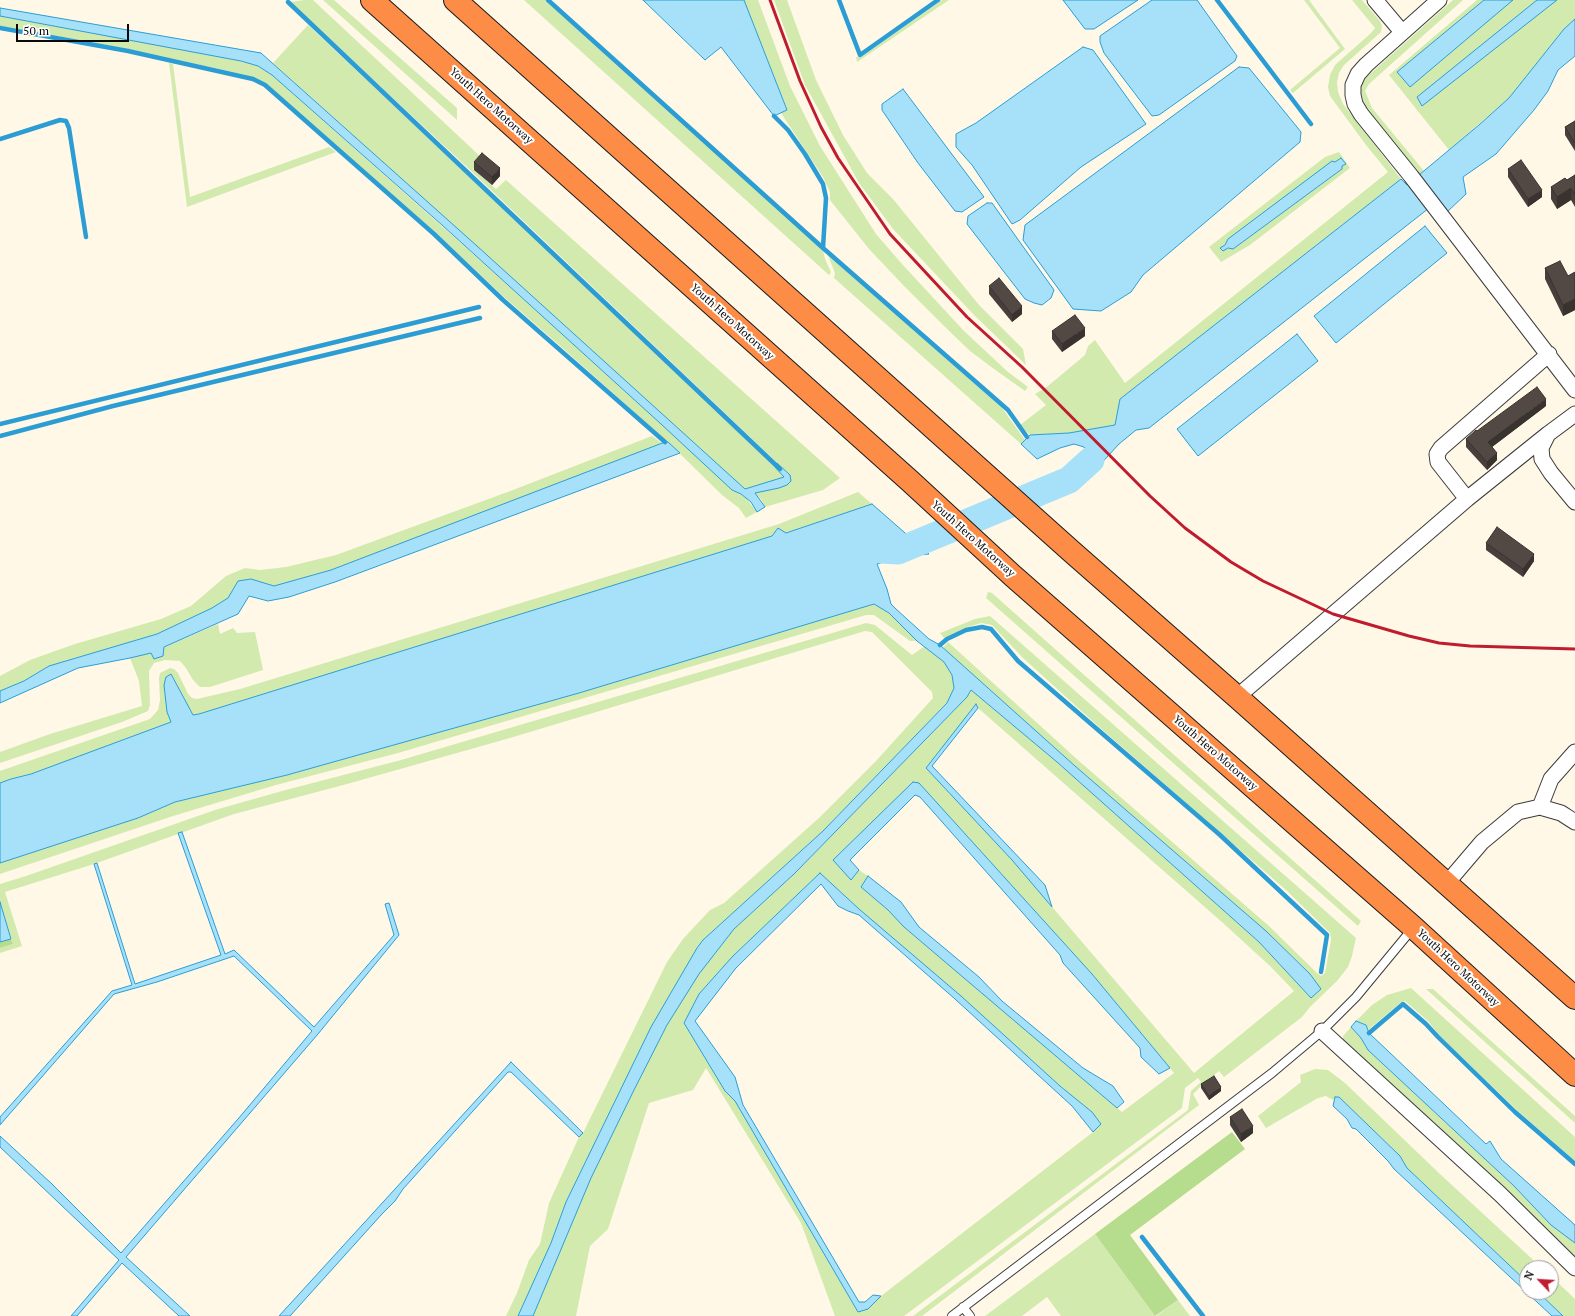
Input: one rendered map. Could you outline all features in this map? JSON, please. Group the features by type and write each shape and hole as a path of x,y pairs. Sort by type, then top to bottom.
{"highway":[{"name":"Youth Hero Motorway","path":"372,0 910,481 1013,576 1413,927 1575,1075"},
{"path":"455,0 1071,551 1575,998"}],"street":[{"path":"1375,0 1402,32"},
{"path":"1439,0 1402,32 1358,74 1353,85 1355,104 1361,114 1411,176 1549,354 1575,390"},
{"path":"1467,499 1438,462 1437,454 1441,448 1549,354"},
{"path":"1237,697 1467,499 1575,414"},
{"path":"1548,434 1541,448 1542,459 1550,473 1575,502"},
{"path":"1540,807 1551,779 1575,752"},
{"path":"1447,884 1482,842 1518,812 1540,807 1562,813 1575,822"},
{"path":"1322,1031 1500,1194 1575,1268"}],"lane":[{"path":"952,1316 1272,1073 1322,1031 1356,998 1413,927"},
{"path":"963,1307 970,1316"}],"green space":[{"path":"313,0 482,158 473,169 496,189 506,180 840,478 823,490 765,507 761,499 754,493 779,488 790,475 469,169 290,2"},
{"path":"323,0 334,0 457,108 457,120"},
{"path":"524,0 545,0 823,250 831,272 829,275"},
{"path":"744,0 758,0 790,86 820,146 876,234 964,331 1008,372 1028,387 1025,391 970,351 944,326 869,249 830,200 830,192 823,177 781,113 787,109"},
{"path":"774,0 787,0 816,80 843,135 867,173 893,199 979,305 1023,349 1026,365 974,315 893,229 859,183 805,85"},
{"path":"942,0 949,0 857,62 856,57 861,57"},
{"path":"1304,0 1309,0 1345,49 1293,93 1290,90 1340,48"},
{"path":"1352,0 1362,0 1380,21 1382,26 1381,32 1344,65 1339,73 1337,82 1338,92 1343,104 1401,179 1120,399 1115,425 1069,433 1030,435 1020,425 1046,405 1035,394 1048,386 1085,355 1088,346 1095,340 1125,383 1388,172 1330,96 1328,87 1330,75 1335,65 1375,28"},
{"path":"1453,0 1463,0 1369,84 1365,91 1372,108 1424,171 1418,176 1368,113 1362,102 1360,93 1362,82"},
{"path":"1477,0 1575,0 1575,19 1564,29 1509,98 1449,150 1389,75"},
{"path":"0,16 241,61 258,66 272,75 517,293 732,490 746,498 757,512 746,518 739,508 722,495 668,442 504,297 436,233 265,83 246,75 129,49 0,26"},
{"path":"308,25 538,241 784,477 745,489 273,63"},
{"path":"169,63 173,64 190,197 329,147 336,152 187,207"},
{"path":"1339,152 1350,168 1250,245 1221,262 1209,247 1325,157","holes":["1341,158 1346,164 1342,166 1341,170 1233,249 1220,248"]},
{"path":"827,253 1002,408 1025,440 1021,444 834,278 835,273"},
{"path":"652,436 663,444 331,570 274,586 251,579 238,581 228,598 212,608 157,634 49,666 24,681 0,691 0,676 30,660 75,644 161,619 191,606 226,576 245,568 260,570 286,567 336,555 513,490"},
{"path":"858,492 872,504 785,533 778,528 772,536 199,714 193,715 171,674 167,712 171,722 31,774 0,783 0,771 150,719 158,710 160,700 160,673 170,668 174,669 178,673 188,694 192,698 197,699 240,689 779,524"},
{"path":"988,592 992,593 1361,921 1358,926 986,598"},
{"path":"874,604 889,613 917,641 910,641 874,615 866,615 398,753 276,785 173,816 0,874 0,863 138,818 175,802 287,775 579,693"},
{"path":"990,616 1356,938 1348,967 1337,981 1310,1007 1302,1017 1224,1077 1219,1071 1203,1084 1193,1094 1199,1105 922,1316 913,1316 1188,1110 1191,1091 1201,1082 1198,1078 1185,1088 1182,1108 904,1316 835,1316 801,1223 706,1068 693,1090 649,1103 608,1229 590,1246 576,1316 533,1316 591,1178 667,1025 698,974 734,929 794,874 967,697 971,690 1057,762 1259,942 1311,998 1320,989 1310,974 1266,931 1075,766 943,648 948,642 1079,761 1269,926 1321,976 1325,973 1331,940 1330,933 1286,890 1098,726 1022,657 992,625 981,623 965,628 944,638 940,633 975,619","holes":["977,705 978,708 1223,923 1270,966 1294,991 1194,1073 1012,860 926,768","919,783 1092,974 1174,1073 1122,1112 904,927 888,910 861,887 868,876 859,870 851,879 833,860","820,873 1060,1086 1092,1112 1101,1124 1093,1132 881,1296 868,1308 858,1312 735,1101 725,1091 684,1023 699,994 732,957"]},
{"path":"866,623 875,625 912,655 925,646 944,662 952,675 954,688 947,703 823,831 703,940 697,948 651,1028 566,1202 551,1243 518,1316 506,1316 517,1293 529,1260 540,1244 549,1203 579,1137 583,1133 667,962 683,939 710,910 724,903 820,817 876,761 933,698 932,692 872,632 865,631 510,738 234,814 94,864 5,892 22,946 0,953 0,948 13,944 0,902 0,884 215,810 401,760"},
{"path":"218,624 220,634 233,628 237,633 255,632 263,670 210,687 200,687 193,680 180,661 165,660 154,663 149,671 150,705 148,711 122,722 0,763 0,752 50,734 142,706 139,681 130,658 151,653"},
{"path":"11,939 13,944 0,948 0,942"},
{"path":"1411,988 1575,1137 1575,1161 1518,1111 1440,1036 1428,1021 1405,1001 1400,1003 1368,1030 1366,1025 1356,1021 1372,1005 1387,995"},
{"path":"1426,989 1433,989 1575,1116 1575,1123"},
{"path":"1351,1027 1361,1038 1368,1050 1514,1186 1551,1225 1575,1243 1575,1260 1343,1042 1343,1036"},
{"path":"1315,1069 1328,1070 1345,1083 1441,1175 1533,1260 1519,1260 1519,1274 1407,1168 1400,1156 1339,1097 1335,1097 1333,1100 1326,1096 1318,1098 1266,1128 1258,1116 1301,1082 1300,1075"},
{"path":"1232,1132 1245,1149 1130,1235 1178,1300 1155,1316 1095,1234"},
{"path":"1095,1234 1155,1316 1061,1316 1047,1297 1022,1316 985,1316"},
{"path":"1559,1284 1575,1299 1575,1316 1563,1316 1546,1300 1559,1300"},
{"path":"1178,1300 1190,1316 1156,1316"}],"water":[{"path":"643,0 744,0 787,110 774,116 721,47 705,60"},
{"path":"1063,0 1138,0 1094,29 1085,29"},
{"path":"1152,0 1197,0 1237,56 1235,61 1159,115 1152,116 1104,53 1100,42 1100,36"},
{"path":"1484,0 1513,0 1410,87 1397,72"},
{"path":"1537,0 1557,0 1422,106 1417,97"},
{"path":"0,8 261,53 745,489 784,477 775,467 777,463 790,475 791,481 787,485 779,488 755,493 765,507 757,512 751,502 741,494 732,490 442,225 272,75 258,66 241,61 0,16"},
{"path":"1575,19 1575,56 1558,70 1548,91 1534,110 1496,154 1463,177 1466,194 1447,212 1438,201 1149,428 1136,430 1119,444 1097,468 1069,488 1054,474 1091,456 1084,447 1074,444 1060,448 1037,459 1021,444 1030,435 1069,433 1115,425 1120,399 1401,179 1407,185 1479,125 1509,98 1564,29"},
{"path":"1083,47 1093,50 1146,124 1081,167 1020,220 1012,224 972,165 956,147 956,134 976,123"},
{"path":"1239,67 1249,68 1301,132 1300,142 1143,275 1131,292 1101,311 1073,309 1023,240 1025,225"},
{"path":"903,89 984,197 962,212 955,211 918,163 882,110 882,104"},
{"path":"1341,158 1346,164 1342,166 1342,169 1233,249 1228,248 1223,251 1220,248 1225,245 1228,239 1332,161 1335,162"},
{"path":"987,203 992,203 1054,290 1051,298 1042,305 1025,299 967,224 968,216"},
{"path":"1425,226 1447,253 1336,343 1314,316"},
{"path":"1297,334 1318,361 1198,456 1177,429"},
{"path":"668,442 680,453 335,582 289,597 268,601 249,596 238,614 164,647 163,656 154,659 151,653 78,668 0,703 0,691 24,681 49,666 157,634 212,608 228,598 238,581 251,579 274,586 331,570"},
{"path":"872,504 929,554 901,557 877,564 891,604 929,639 940,645 1075,766 1266,931 1310,974 1321,989 1311,998 1259,942 1057,762 971,690 967,697 794,874 734,929 699,974 667,1025 591,1178 533,1316 518,1316 551,1243 566,1202 651,1027 697,948 703,940 823,831 947,703 954,688 952,675 944,662 917,641 889,613 874,604 579,693 287,775 175,802 138,818 0,863 0,783 31,774 171,722 167,712 164,685 166,677 171,674 193,715 199,714 772,536 778,528 786,533"},
{"path":"976,704 978,708 932,766 1045,885 1052,907 1012,860 926,768"},
{"path":"913,782 919,783 1092,974 1170,1068 1159,1074 1141,1057 1140,1048 1063,963 1060,955 920,797 915,795 850,860 859,870 851,880 833,860"},
{"path":"182,832 225,954 234,950 314,1027 394,935 385,904 389,903 399,935 318,1034 126,1257 190,1316 179,1316 122,1263 77,1316 71,1316 119,1260 0,1147 0,1136 52,1184 121,1253 238,1119 312,1031 234,956 157,982 114,994 0,1125 0,1117 112,991 132,985 94,864 97,863 135,984 221,955 178,833"},
{"path":"820,873 859,909 961,996 1060,1086 1092,1112 1101,1124 1093,1132 1072,1106 955,999 859,915 838,906 821,884 736,968 695,1021 735,1077 743,1105 859,1302 865,1302 873,1295 881,1296 868,1309 858,1312 735,1101 725,1091 684,1023 699,994 732,957"},
{"path":"868,876 901,902 919,927 979,977 1002,1001 1083,1068 1113,1086 1124,1102 1117,1108 904,927 888,910 861,887"},
{"path":"0,902 11,939 0,942"},
{"path":"1356,1021 1366,1025 1369,1033 1486,1144 1490,1141 1501,1159 1575,1225 1575,1243 1551,1225 1514,1186 1368,1050 1361,1038 1351,1027"},
{"path":"511,1062 583,1133 579,1137 511,1072 508,1072 403,1189 395,1201 290,1316 279,1316"},
{"path":"1335,1097 1339,1097 1400,1156 1407,1168 1519,1274 1519,1285 1394,1169 1356,1129 1352,1128 1347,1119 1333,1106"},
{"path":"1535,1300 1546,1300 1563,1316 1552,1316"}],"building":[{"path":"1575,121 1575,143 1565,127"},
{"path":"482,153 500,168 492,177 474,162"},
{"path":"1521,160 1542,190 1528,199 1508,169"},
{"path":"1575,175 1575,195 1571,188 1557,197 1551,187 1565,178 1567,180"},
{"path":"1560,261 1568,276 1575,272 1575,299 1563,305 1545,268"},
{"path":"999,278 1022,306 1012,315 989,286"},
{"path":"1075,315 1085,328 1062,344 1052,331"},
{"path":"1537,387 1546,399 1488,442 1497,453 1487,462 1466,439 1476,430 1477,431"},
{"path":"1497,527 1534,554 1523,569 1486,543"},
{"path":"1214,1076 1221,1087 1209,1096 1201,1084"},
{"path":"1242,1109 1253,1126 1241,1134 1230,1117"}],"waterway":[{"path":"548,0 823,248 1008,410 1027,437"},
{"path":"839,0 860,55 938,0"},
{"path":"1217,0 1311,124"},
{"path":"288,2 780,469"},
{"path":"0,28 128,51 253,79 265,85 434,234 503,300 665,442"},
{"path":"774,116 788,130 805,154 823,184 826,198 823,248"},
{"path":"0,139 60,120 66,121 69,128 86,237"},
{"path":"0,424 479,307"},
{"path":"0,436 113,406 480,318"},
{"path":"881,550 898,551 1069,480 1091,460"},
{"path":"940,645 947,639 966,630 982,627 991,629 1018,661 1220,835 1327,935 1321,972"},
{"path":"1369,1033 1403,1004 1426,1024 1515,1112 1575,1164"},
{"path":"1142,1237 1203,1316"}],"railway":[{"path":"770,0 800,81 821,127 838,158 890,234 967,317 1022,367 1150,496 1185,528 1231,562 1263,581 1333,614 1439,643 1470,646 1575,649"}]}
